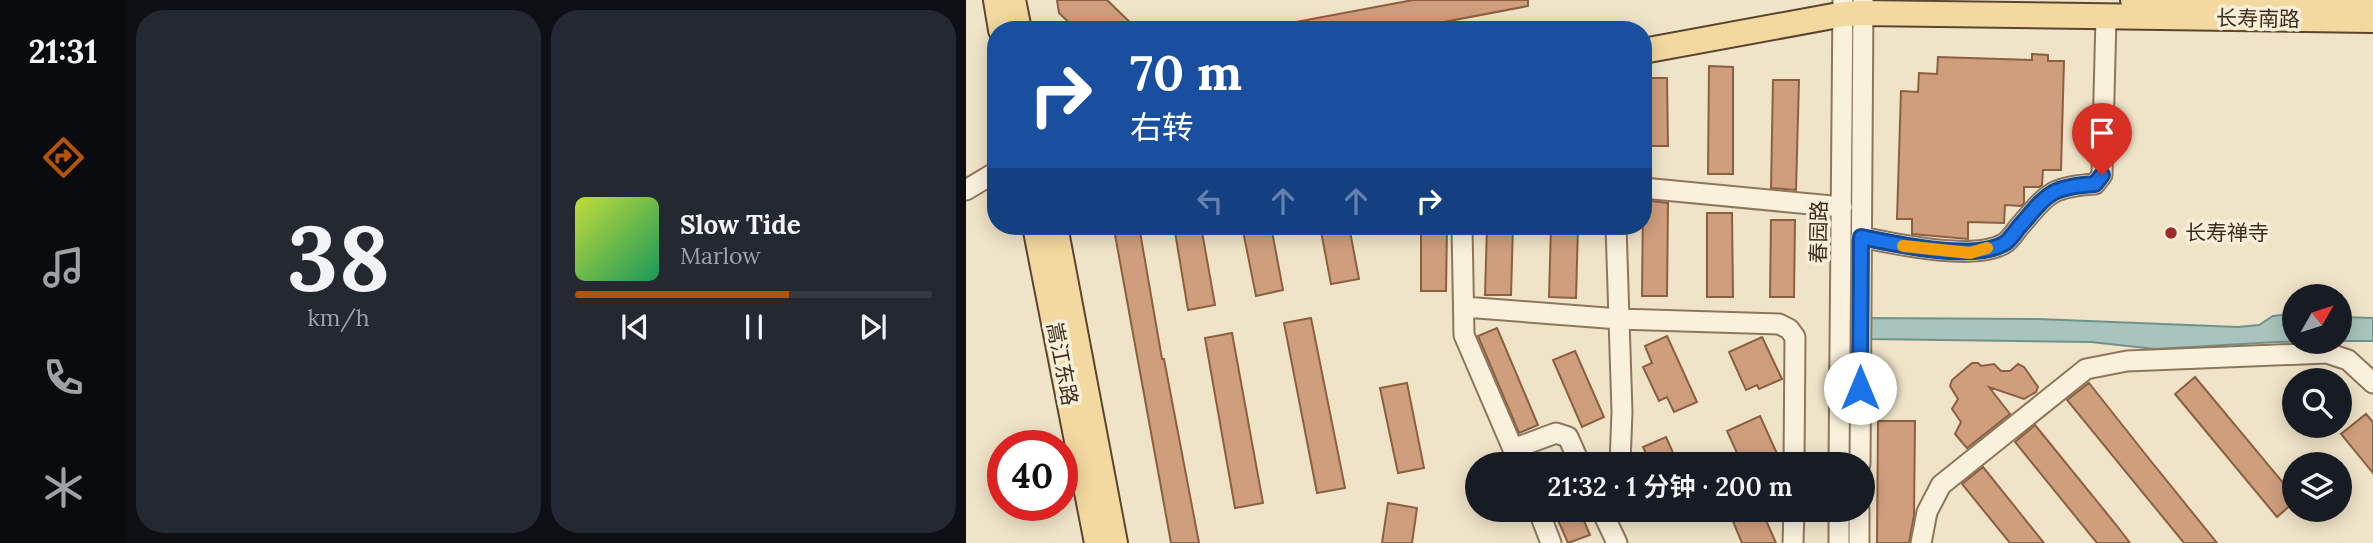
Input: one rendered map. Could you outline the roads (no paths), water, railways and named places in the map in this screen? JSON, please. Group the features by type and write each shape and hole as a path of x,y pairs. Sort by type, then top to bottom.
{"main road":[{"path":"996,0 1000,21"},
{"path":"1013,0 1017,21"},
{"name":"长寿南路","path":"2133,0 2373,2"},
{"name":"长寿南路","path":"1652,49 1849,5"},
{"name":"长寿南路","path":"1652,33 1849,5 2106,17 2373,20"},
{"name":"嵩江东路","path":"1037,235 1097,543"},
{"name":"嵩江东路","path":"1057,235 1115,543"}],"street":[{"name":"春园路","path":"1839,452 1842,207 1849,5"},
{"name":"春园路","path":"1849,5 1861,237 1860,452"},
{"path":"1861,237 1899,245 1970,253 2005,243 2048,194 2068,186 2095,184 2102,175 2106,17"},
{"path":"966,190 987,177"},
{"path":"1652,189 1842,207"},
{"path":"1462,235 1464,335 1514,452"},
{"path":"1616,235 1622,411 1620,452"},
{"path":"1464,307 1619,319 1779,324 1789,329 1795,337 1794,452"},
{"path":"1921,543 1927,512 1941,485 2086,369 2127,361 2327,353 2348,360 2373,383"},
{"path":"1524,452 1556,433 1568,437 1575,452"},
{"path":"1543,522 1552,543"},
{"path":"1607,522 1616,542"},
{"path":"1616,542 1617,522"},
{"path":"1793,543 1794,522"},
{"path":"1839,522 1839,543"},
{"path":"1859,522 1859,543"}],"water":[{"path":"2273,316 2282,316 2282,342 2155,349 2091,342 1869,339 1865,318 2038,319 2238,327 2259,325"},
{"path":"2352,317 2373,318 2373,341 2352,341"}],"place":[{"name":"长寿禅寺","path":"2171,233"}]}
